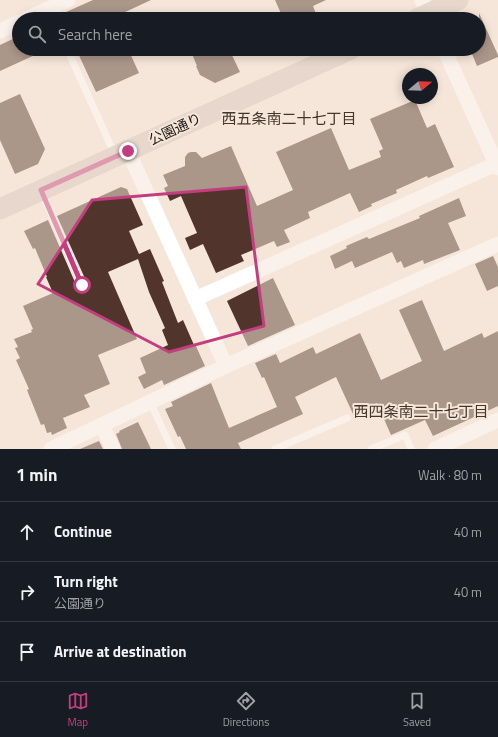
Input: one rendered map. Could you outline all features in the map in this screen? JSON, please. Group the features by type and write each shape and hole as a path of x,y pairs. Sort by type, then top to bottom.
{"street":[{"path":"53,12 68,0"},
{"path":"427,12 458,0"},
{"path":"0,31 12,25"},
{"name":"公園通り","path":"0,209 336,56"},
{"path":"195,299 497,165 447,56"},
{"path":"122,154 195,299 226,366"},
{"path":"50,449 226,366 498,244"},
{"path":"435,449 498,420"},
{"path":"102,424 113,449"}],"lane":[{"path":"71,56 122,154"},
{"path":"41,190 82,285"},
{"path":"150,402 172,449"},
{"path":"275,449 347,418"},
{"path":"371,449 405,435 411,449"}],"highlighted area":[{"path":"246,187 264,326 169,352 38,284 92,200"}],"building":[{"path":"93,0 151,0 125,12 66,12"},
{"path":"275,0 326,0 313,6 315,12 280,12"},
{"path":"486,28 498,57 477,66 473,56 486,56"},
{"path":"12,39 12,56 33,56 0,71 0,45"},
{"path":"79,56 131,56 139,73 96,92"},
{"path":"193,56 232,56 240,72 215,83 200,75"},
{"path":"20,94 45,149 38,164 15,174 0,140 0,103"},
{"path":"406,104 417,104 427,128 435,124 454,167 428,178 427,176 396,190 397,193 371,204 372,206 359,212 350,193 308,212 310,218 284,230 290,242 277,247 274,241 241,255 244,261 216,273 203,244 190,250 185,238 197,233 181,196 170,201 164,188 168,186 163,175 185,166 185,157 188,153 196,152 202,158 231,146 257,206 293,190 276,152 331,128 349,170 381,157 379,151 383,149 370,119"},
{"path":"121,187 127,189 143,225 129,231 139,254 150,249 164,281 162,282 178,323 183,320 205,366 164,385 162,380 144,389 138,377 146,373 140,358 168,345 162,330 165,328 149,292 138,259 108,272 137,339 98,355 110,384 84,395 90,407 63,418 67,428 52,435 51,432 47,433 44,424 41,425 27,390 29,389 16,360 20,358 15,348 18,347 14,339 32,332 31,330 33,329 23,306 53,293 35,248 33,249 24,231 48,220 77,287 81,290 84,289 87,286 87,283 57,216"},
{"path":"459,198 466,216 448,223 460,250 424,264 423,260 404,268 401,261 397,263 392,252 355,268 352,261 335,269 330,256 347,248 346,246 367,237 369,239 420,218 419,216"},
{"path":"493,256 498,267 498,286 487,291 475,264"},
{"path":"273,278 295,325 248,346 227,301"},
{"path":"422,300 444,351 482,333 484,338 498,331 498,406 433,436 425,420 391,435 377,403 353,414 336,377 295,397 303,414 238,443 241,449 186,449 180,436 178,437 165,409 173,406 171,402 211,383 229,428 277,407 264,377 262,378 255,363 276,354 280,363 313,347 316,354 360,333 381,380 422,361 399,310"},
{"path":"138,422 151,449 122,449 116,434"},
{"path":"99,441 103,449 80,449"}],"district":[{"name":"西五条南二十七丁目","path":"289,119"},
{"name":"西四条南二十七丁目","path":"421,412"}],"route":[{"path":"82,285 41,190 128,151"}]}
